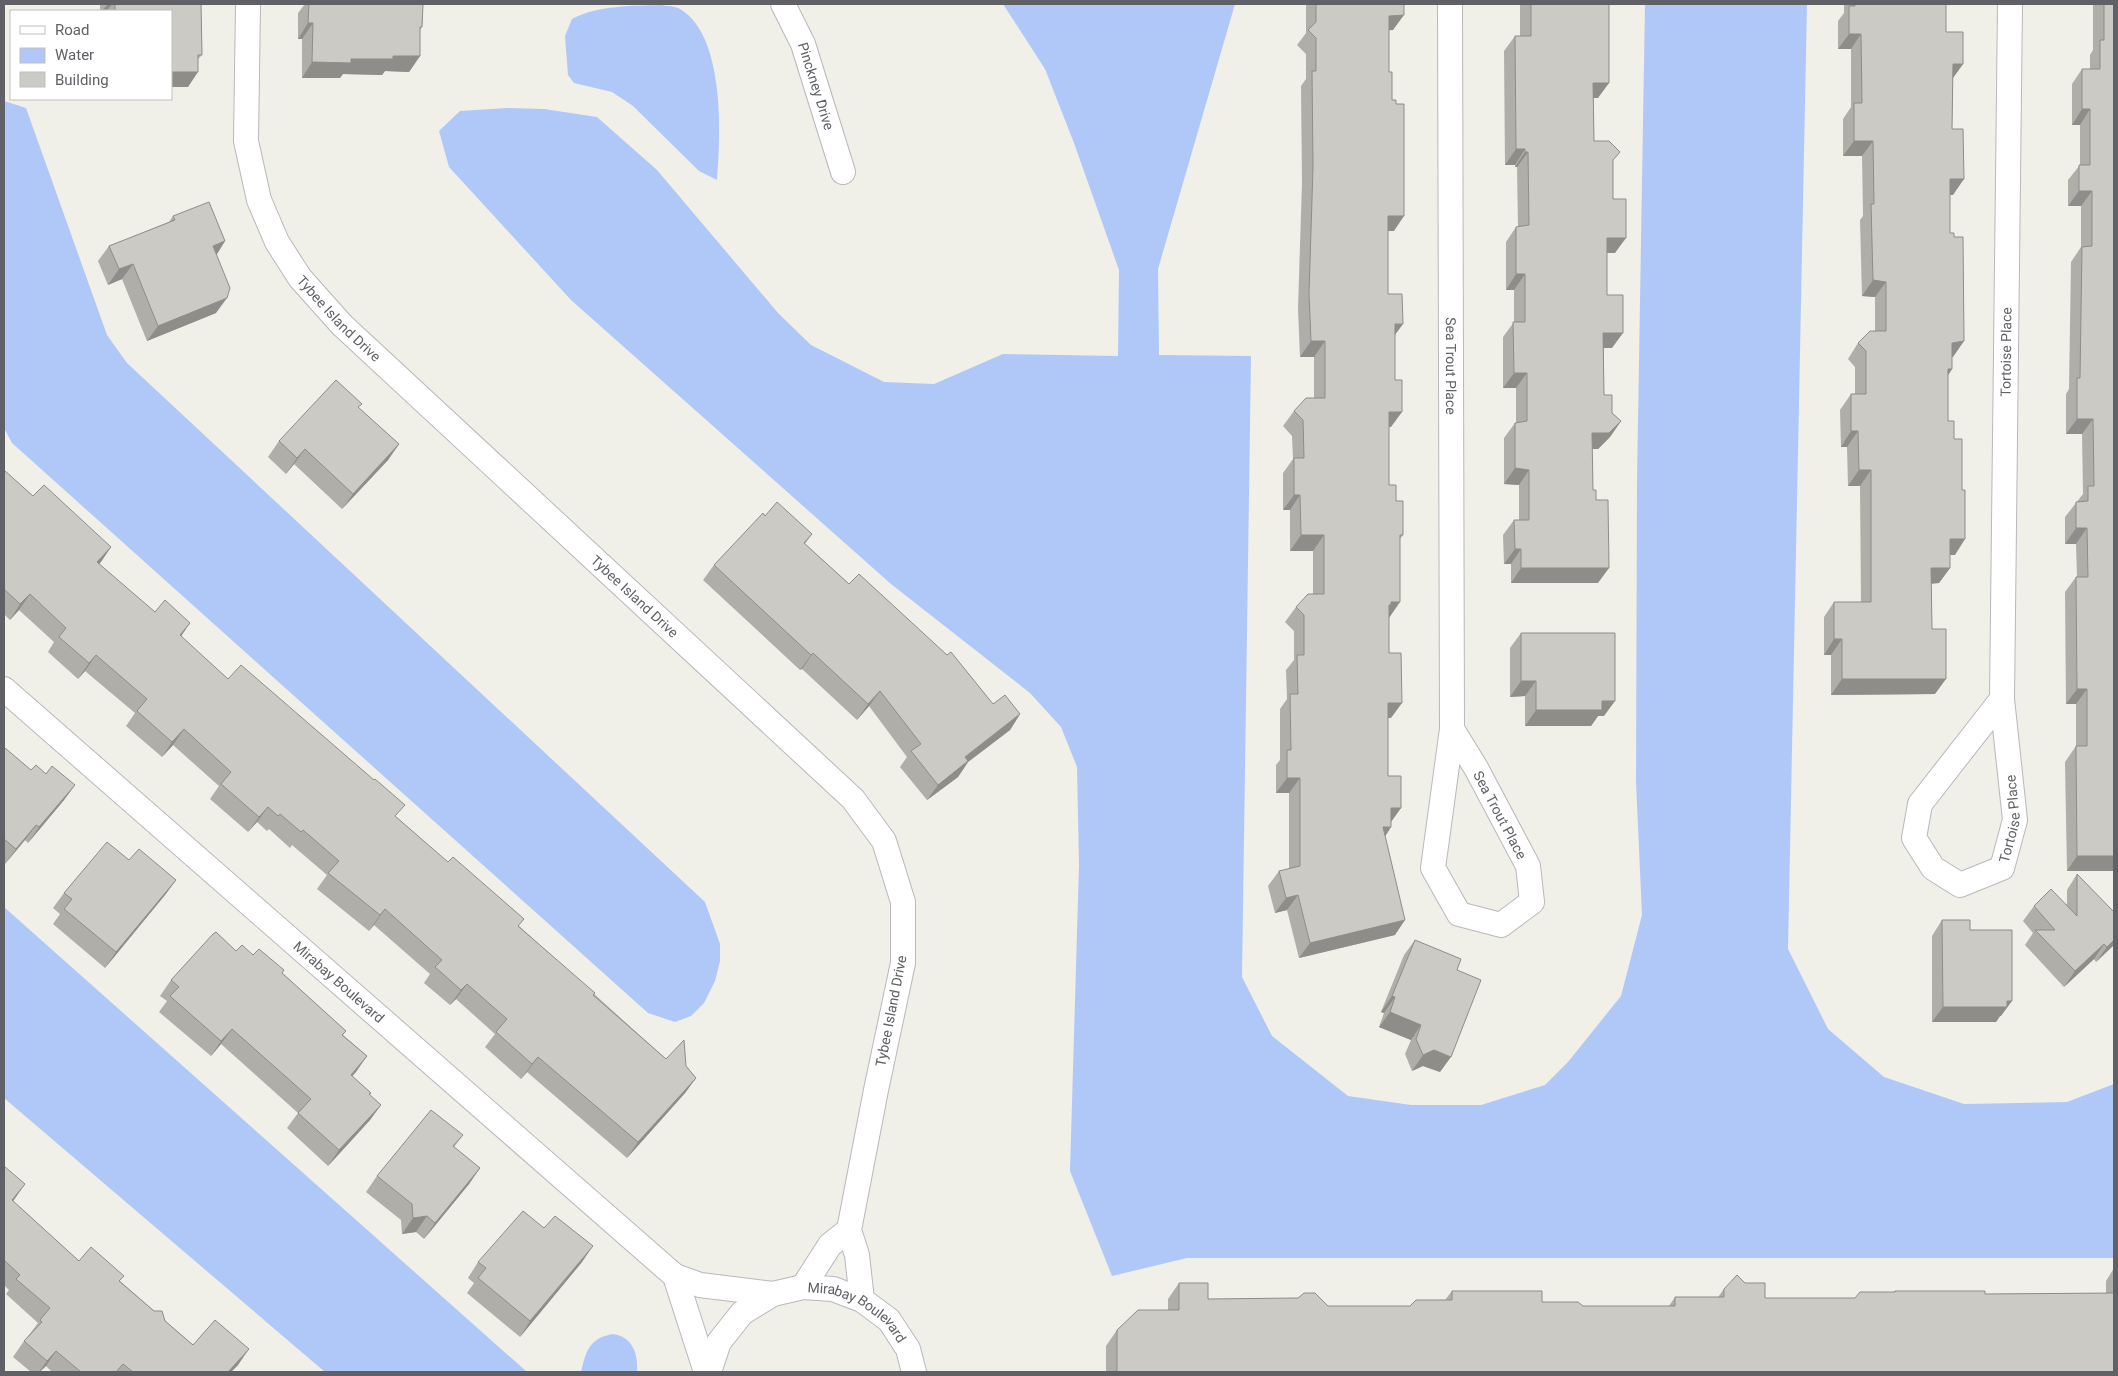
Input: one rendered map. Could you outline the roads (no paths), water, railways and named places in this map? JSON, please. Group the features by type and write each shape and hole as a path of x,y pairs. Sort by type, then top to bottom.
{"street":[{"name":"Tybee Island Drive","path":"248,4 246,141 259,200 277,242 300,278 342,325 853,799 884,840 903,902 903,963 849,1230 857,1255 862,1300"},
{"name":"Pinckney Drive","path":"783,4 803,44 843,172"},
{"name":"Sea Trout Place","path":"1450,4 1452,729 1434,868 1459,914 1501,925 1532,902 1528,866 1476,768 1452,729"},
{"name":"Tortoise Place","path":"2002,699 1920,804 1914,838 1933,868 1960,885 2002,868 2015,820 2002,699 2010,4"},
{"name":"Mirabay Boulevard","path":"4,689 675,1276 700,1285 773,1294"},
{"path":"803,1287 830,1245 849,1230"},
{"name":"Mirabay Boulevard","path":"675,1276 707,1372"},
{"name":"Mirabay Boulevard","path":"707,1372 719,1342 742,1313 773,1294 803,1287 833,1289 862,1300 889,1320 908,1349 914,1372"}],"water":[{"path":"1003,4 1235,4 1158,269 1159,355 1251,356 1242,977 1272,1036 1348,1096 1411,1105 1481,1105 1545,1085 1568,1062 1621,996 1642,915 1636,782 1637,481 1645,4 1807,4 1788,949 1828,1029 1884,1077 1964,1104 2067,1102 2114,1084 2114,1258 1187,1258 1112,1276 1070,1171 1079,865 1077,767 1061,727 1030,693 891,584 571,300 449,167 439,131 460,111 507,108 544,109 597,117 657,170 778,313 811,345 884,382 934,384 1003,354 1118,356 1119,270 1074,143 1045,69"},
{"path":"661,5 680,9 695,22 705,40 713,63 719,113 717,180 699,171 633,106 612,92 574,83 568,75 565,36 572,19 582,14 604,9"},
{"path":"4,101 26,108 107,335 127,363 705,902 720,944 720,961 715,981 704,1003 691,1016 675,1022 648,1013 12,443 4,428"},
{"path":"4,907 527,1372 325,1372 4,1098"},
{"path":"613,1334 625,1339 633,1347 637,1372 581,1372 590,1346 599,1339"}]}
